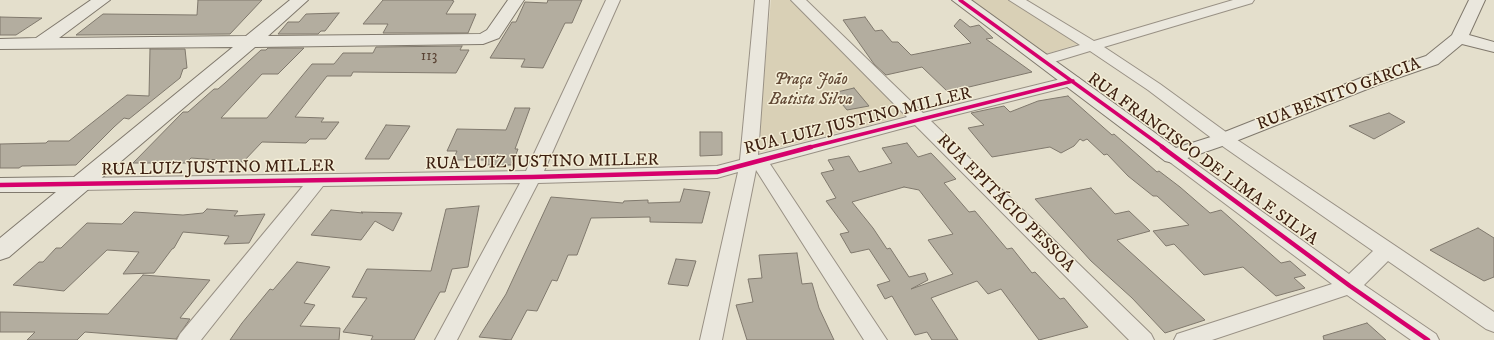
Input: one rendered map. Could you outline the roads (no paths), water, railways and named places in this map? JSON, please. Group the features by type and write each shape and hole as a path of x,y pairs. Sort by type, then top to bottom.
{"main road":[{"path":"41,43 102,0"},
{"path":"0,251 300,0"},
{"path":"0,44 249,43 485,39 493,34 516,0"},
{"name":"RUA FRANCISCO DE LIMA E SILVA","path":"960,0 1073,81 1173,156"},
{"name":"RUA BENITO GARCIA","path":"1173,156 1224,139 1373,80 1432,60 1459,38 1477,0"},
{"path":"1459,38 1494,47"},
{"name":"RUA LUIZ JUSTINO MILLER","path":"0,185 80,184"}],"street":[{"path":"446,340 532,177 613,0"},
{"path":"711,340 754,161 762,0"},
{"name":"RUA EPITÁCIO PESSOA","path":"798,0 1143,340"},
{"name":"RUA FRANCISCO DE LIMA E SILVA","path":"1016,0 1091,45 1154,87 1224,139 1494,322"},
{"path":"1044,60 1248,0"},
{"name":"RUA LUIZ JUSTINO MILLER","path":"80,184 532,177 717,172 754,161 1073,81"},
{"name":"RUA FRANCISCO DE LIMA E SILVA","path":"1173,156 1350,286 1428,340"},
{"path":"754,161 876,340"},
{"path":"188,340 318,180"},
{"path":"1185,340 1350,286 1386,249"}],"park label":[{"name":"Praça João Batista Silva","path":"811,90"}]}
